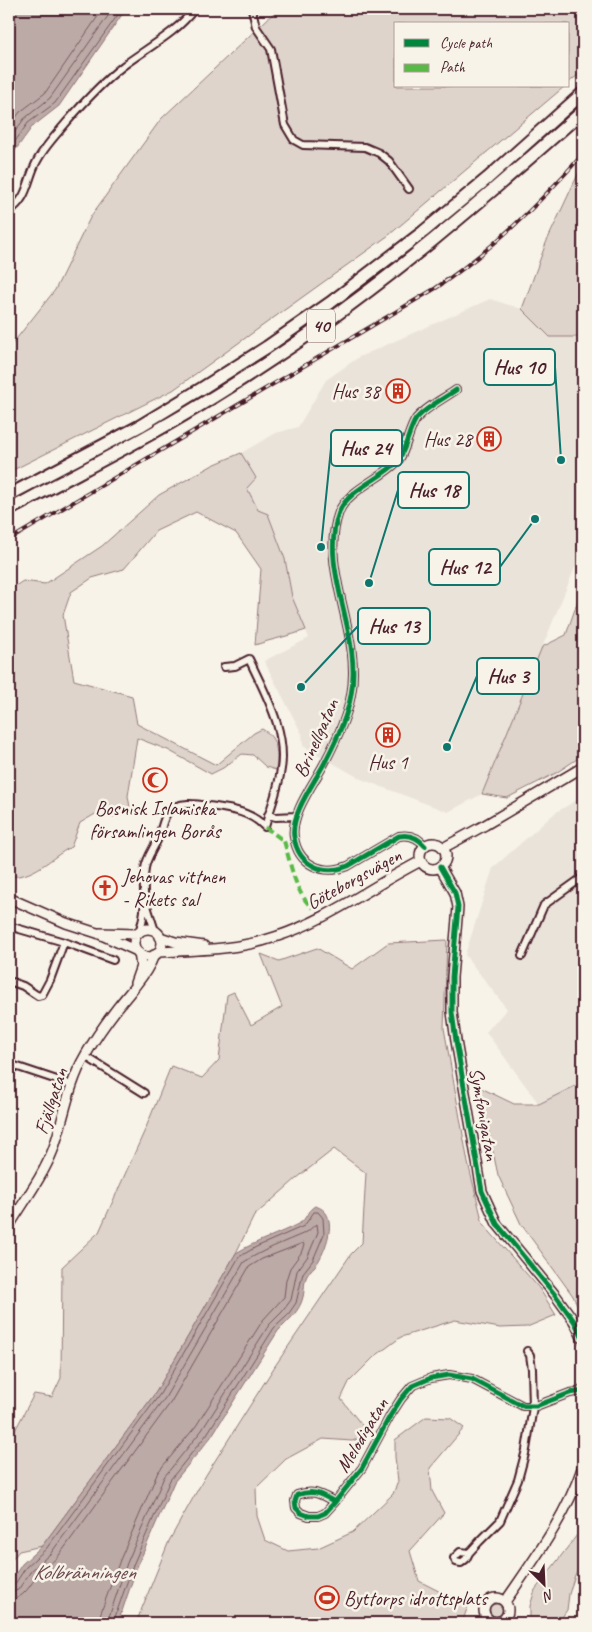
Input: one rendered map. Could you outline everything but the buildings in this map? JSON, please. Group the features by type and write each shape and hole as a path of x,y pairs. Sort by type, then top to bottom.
{"highway":[{"name":"40","path":"9,495 140,426 194,394 330,304 375,271 488,178 583,92"},
{"name":"40","path":"9,510 147,436 210,399 337,315 432,242 498,187 583,111"}],"street":[{"path":"9,211 17,206 26,192 36,163 56,134 97,87 169,33 194,9"},
{"path":"252,9 256,27 271,49 285,125 294,140 303,145 365,146 389,161 408,189"},
{"name":"Brinellgatan","path":"425,846 415,837 399,836 339,870 322,870 304,859 296,846 293,827 296,816 343,724 352,693 353,658 335,569 335,527 339,511 352,496 395,464 401,457 416,419 428,408 456,390"},
{"path":"138,952 134,942 145,916 144,876 146,864 168,811 175,806 184,804 202,804 256,818 265,827 277,789 282,767 282,753 280,731 271,706 249,659 235,666 224,667"},
{"path":"443,848 583,767"},
{"path":"268,815 276,817 296,816"},
{"path":"436,844 443,848 445,860 440,867 429,869 421,861 421,852 425,846 436,844"},
{"name":"Göteborgsvägen","path":"156,953 217,948 274,938 294,931 341,908 421,861"},
{"name":"Symfonigatan","path":"440,867 455,893 458,907 452,978 452,1012 482,1191 497,1224 556,1296 574,1321 583,1340"},
{"path":"522,956 544,905 583,877"},
{"path":"9,898 66,923 97,933 148,956 156,953 162,943 146,900"},
{"path":"9,926 64,942 113,960"},
{"path":"97,933 138,933 147,929 158,934"},
{"name":"Göteborgsvägen","path":"158,934 175,942 217,948"},
{"path":"9,982 23,986 38,996 42,996 64,942"},
{"name":"Fjällgatan","path":"132,990 141,966 138,952"},
{"name":"Fjällgatan","path":"9,1226 40,1177 52,1151 72,1085 85,1056 141,979 156,953"},
{"path":"85,1056 144,1093"},
{"path":"9,1064 72,1085"},
{"path":"9,1206 19,1211"},
{"path":"469,1552 500,1521 518,1480 526,1450 533,1406 532,1368 530,1355 527,1352"},
{"name":"Melodigatan","path":"336,1502 319,1493 310,1491 297,1495 295,1501 296,1508 301,1513 309,1516 318,1516 325,1513 336,1502 362,1468 390,1416 412,1386 431,1378 449,1375 472,1379 523,1406 533,1406"},
{"path":"533,1406 583,1390"},
{"path":"505,1602 561,1519 583,1466"},
{"path":"497,1598 505,1602 508,1610 508,1621 485,1621 484,1610 489,1600 497,1598"}],"shaded area":[{"path":"278,9 583,9 583,71 570,81 570,22 394,22 394,88 563,88 389,235 173,390 9,472 9,348 55,290 91,216 161,119"},
{"path":"583,168 583,337 550,337 522,309 546,243 579,172"},
{"path":"490,299 522,309 550,337 583,337 583,548 482,794 448,812 361,779 303,746 302,734 264,661 309,638 292,597 285,559 268,515 258,510 247,488 256,478 241,453 276,433 298,427 326,380 359,357"},
{"path":"241,453 256,478 247,488 258,510 268,514 285,559 292,597 306,630 255,645 261,569 236,533 196,512 156,531 124,569 92,578 71,592 63,615 74,680 132,696 137,724 216,765 254,733 262,729 271,737 276,746 276,770 266,767 253,755 242,754 211,774 168,750 137,738 128,796 131,813 112,817 102,810 80,823 71,847 34,871 18,876 9,876 9,590 23,581 45,584 102,546 159,495 213,465"},
{"path":"583,586 583,755 556,773 507,798 482,794 542,647 566,635"},
{"path":"583,796 583,1082 539,1104 486,1032 507,1009 465,955 493,868 555,813"},
{"path":"447,940 444,1028 468,1163 483,1224 539,1288 556,1315 527,1327 500,1328 455,1320 401,1337 374,1357 349,1382 341,1399 365,1429 358,1439 352,1441 323,1439 286,1459 256,1488 257,1516 265,1540 288,1551 318,1548 353,1532 393,1494 398,1481 395,1440 426,1417 450,1418 464,1428 430,1468 432,1491 444,1513 410,1551 419,1581 468,1606 462,1623 136,1623 169,1541 206,1475 275,1366 351,1254 362,1243 366,1173 334,1149 297,1178 254,1216 236,1253 156,1392 42,1546 19,1551 9,1563 9,1442 34,1394 52,1397 61,1378 62,1267 99,1232 145,1130 171,1066 202,1078 219,1060 227,995 234,992 251,1025 282,1007 261,954 279,961 317,948 352,969 388,943"},
{"path":"583,1082 583,1318 573,1296 521,1224 498,1175 479,1087 514,1104 539,1104"},
{"path":"583,1521 583,1559 569,1594 567,1610 558,1623 533,1623 530,1619 530,1606 535,1590 577,1535"},
{"path":"494,1604 498,1604 502,1610 498,1616 494,1616 490,1612 490,1608"}],"water":[{"path":"9,9 129,9 121,16 59,106 32,127 9,159"},
{"name":"Kolbränningen","path":"315,1206 323,1210 327,1215 329,1222 328,1239 317,1264 306,1277 303,1297 299,1307 278,1331 211,1437 174,1482 137,1567 118,1623 9,1623 9,1584 22,1564 42,1546 156,1392 236,1253 300,1223"}],"railway":[{"path":"9,540 436,288 477,258 514,226 583,154"}],"marked path":[{"path":"265,827 284,841 297,886 313,908"}],"cycle path":[{"path":"425,846 420,840 413,837 407,835 399,836 348,866 339,869 321,869 313,866 301,855 296,847 294,828 299,808 341,729 351,695 353,672 351,648 334,556 334,534 339,512 356,491 396,463 416,419 456,390"},
{"path":"440,867 455,893 458,907 452,977 452,1012 482,1191 497,1224 556,1296 574,1321 583,1339"},
{"path":"335,1502 313,1492 297,1495 295,1501 296,1508 301,1513 309,1516 318,1516 325,1513 335,1502 362,1468 390,1416 412,1386 431,1378 449,1375 472,1379 523,1406 536,1406 570,1393 583,1391"}],"place":[{"name":"Hus 38","path":"398,391"},
{"name":"Hus 28","path":"489,439"},
{"name":"Hus 10","path":"561,460"},
{"name":"Hus 12","path":"535,519"},
{"name":"Hus 24","path":"321,547"},
{"name":"Hus 18","path":"369,583"},
{"name":"Hus 13","path":"301,687"},
{"name":"Hus 1","path":"388,735"},
{"name":"Hus 3","path":"447,747"},
{"name":"Bosnisk Islamiska församlingen Borås","path":"155,780"},
{"name":"Jehovas vittnen - Rikets sal","path":"105,888"},
{"name":"Byttorps idrottsplats","path":"327,1598"}]}
